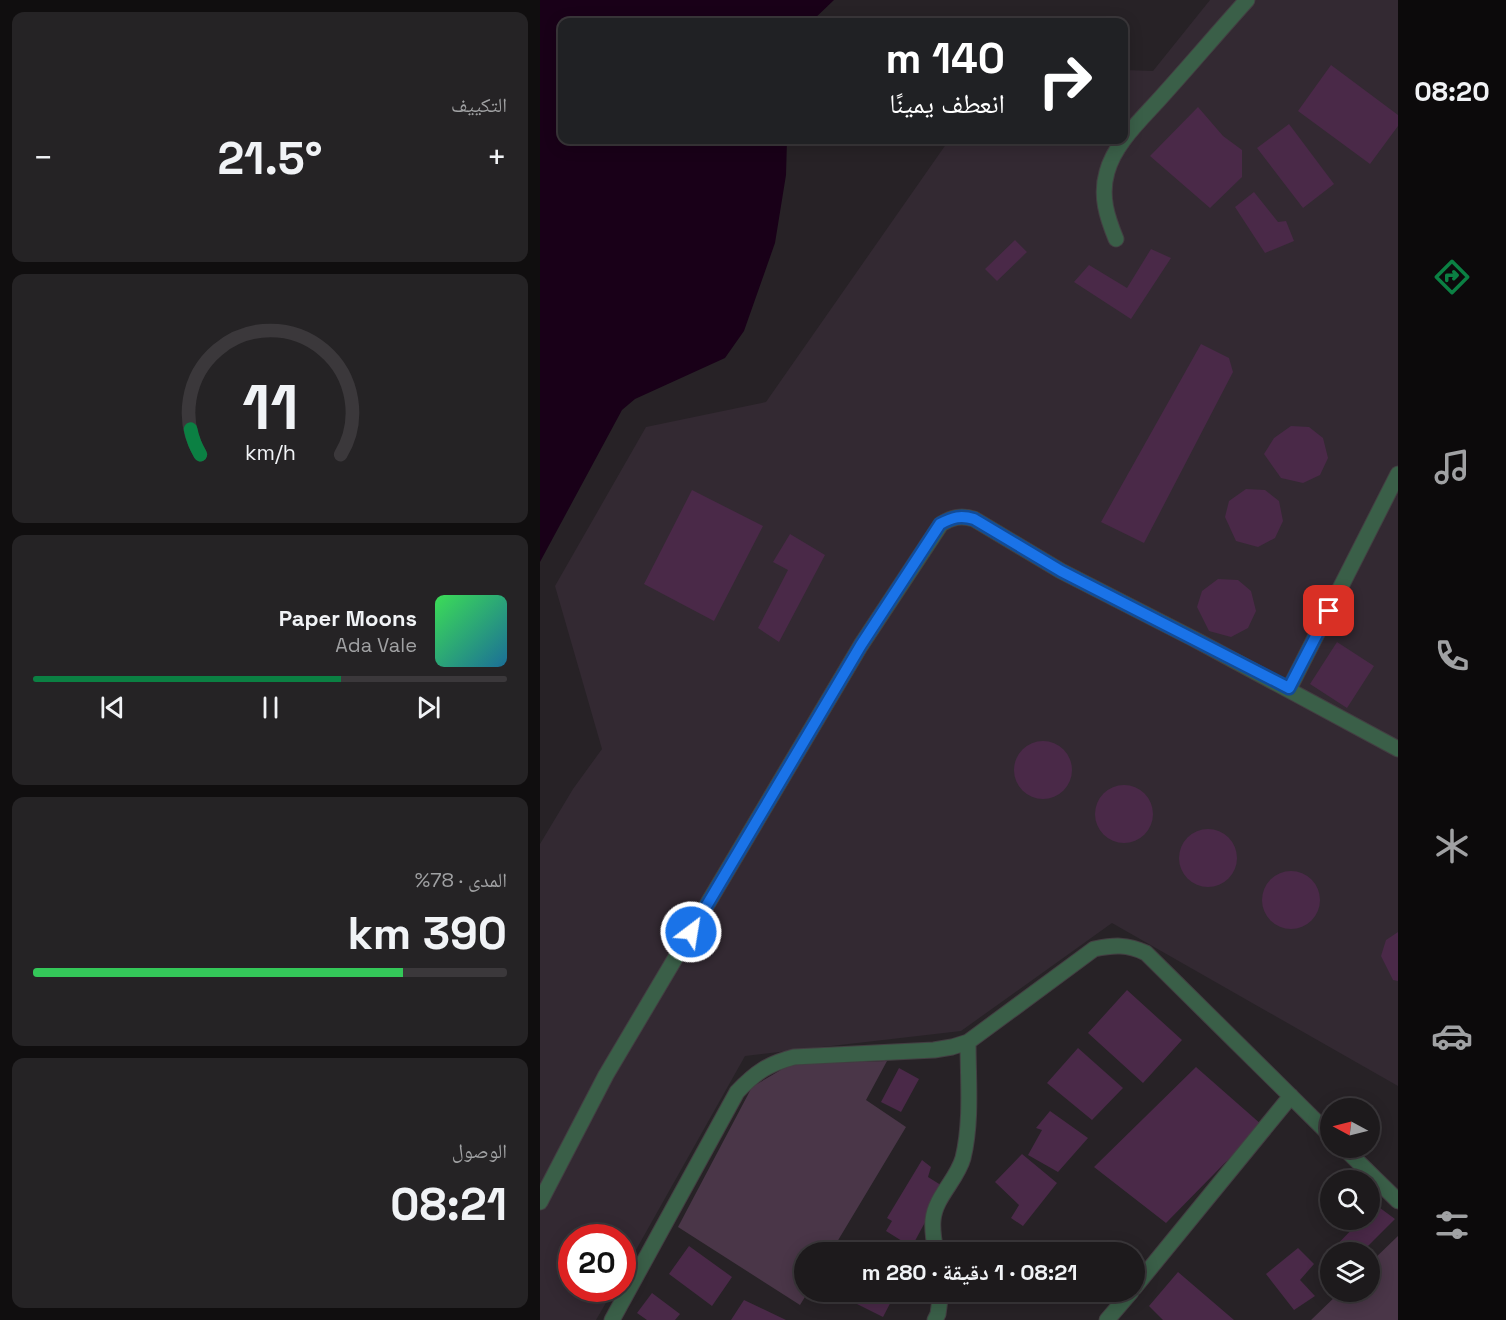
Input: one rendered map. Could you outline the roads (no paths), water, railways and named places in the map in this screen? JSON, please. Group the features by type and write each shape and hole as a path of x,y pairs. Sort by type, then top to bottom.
{"street":[{"path":"1128,136 1247,0"},
{"path":"1116,239 1106,212 1103,192 1107,171 1122,144"},
{"path":"1289,688 1398,474"},
{"path":"540,1202 606,1075 861,645 940,524 953,517 974,519 1061,571 1289,688 1398,749"},
{"path":"612,1320 737,1092 753,1076 773,1063 794,1057 934,1050 968,1042 1094,949 1113,945 1131,946 1146,953 1320,1125"},
{"path":"935,1242 934,1213 958,1171 966,1143 968,1042"},
{"path":"1145,1274 1291,1096"},
{"path":"1355,1158 1396,1196"},
{"path":"934,1320 938,1314 939,1302"},
{"path":"1107,1320 1122,1302"}]}
